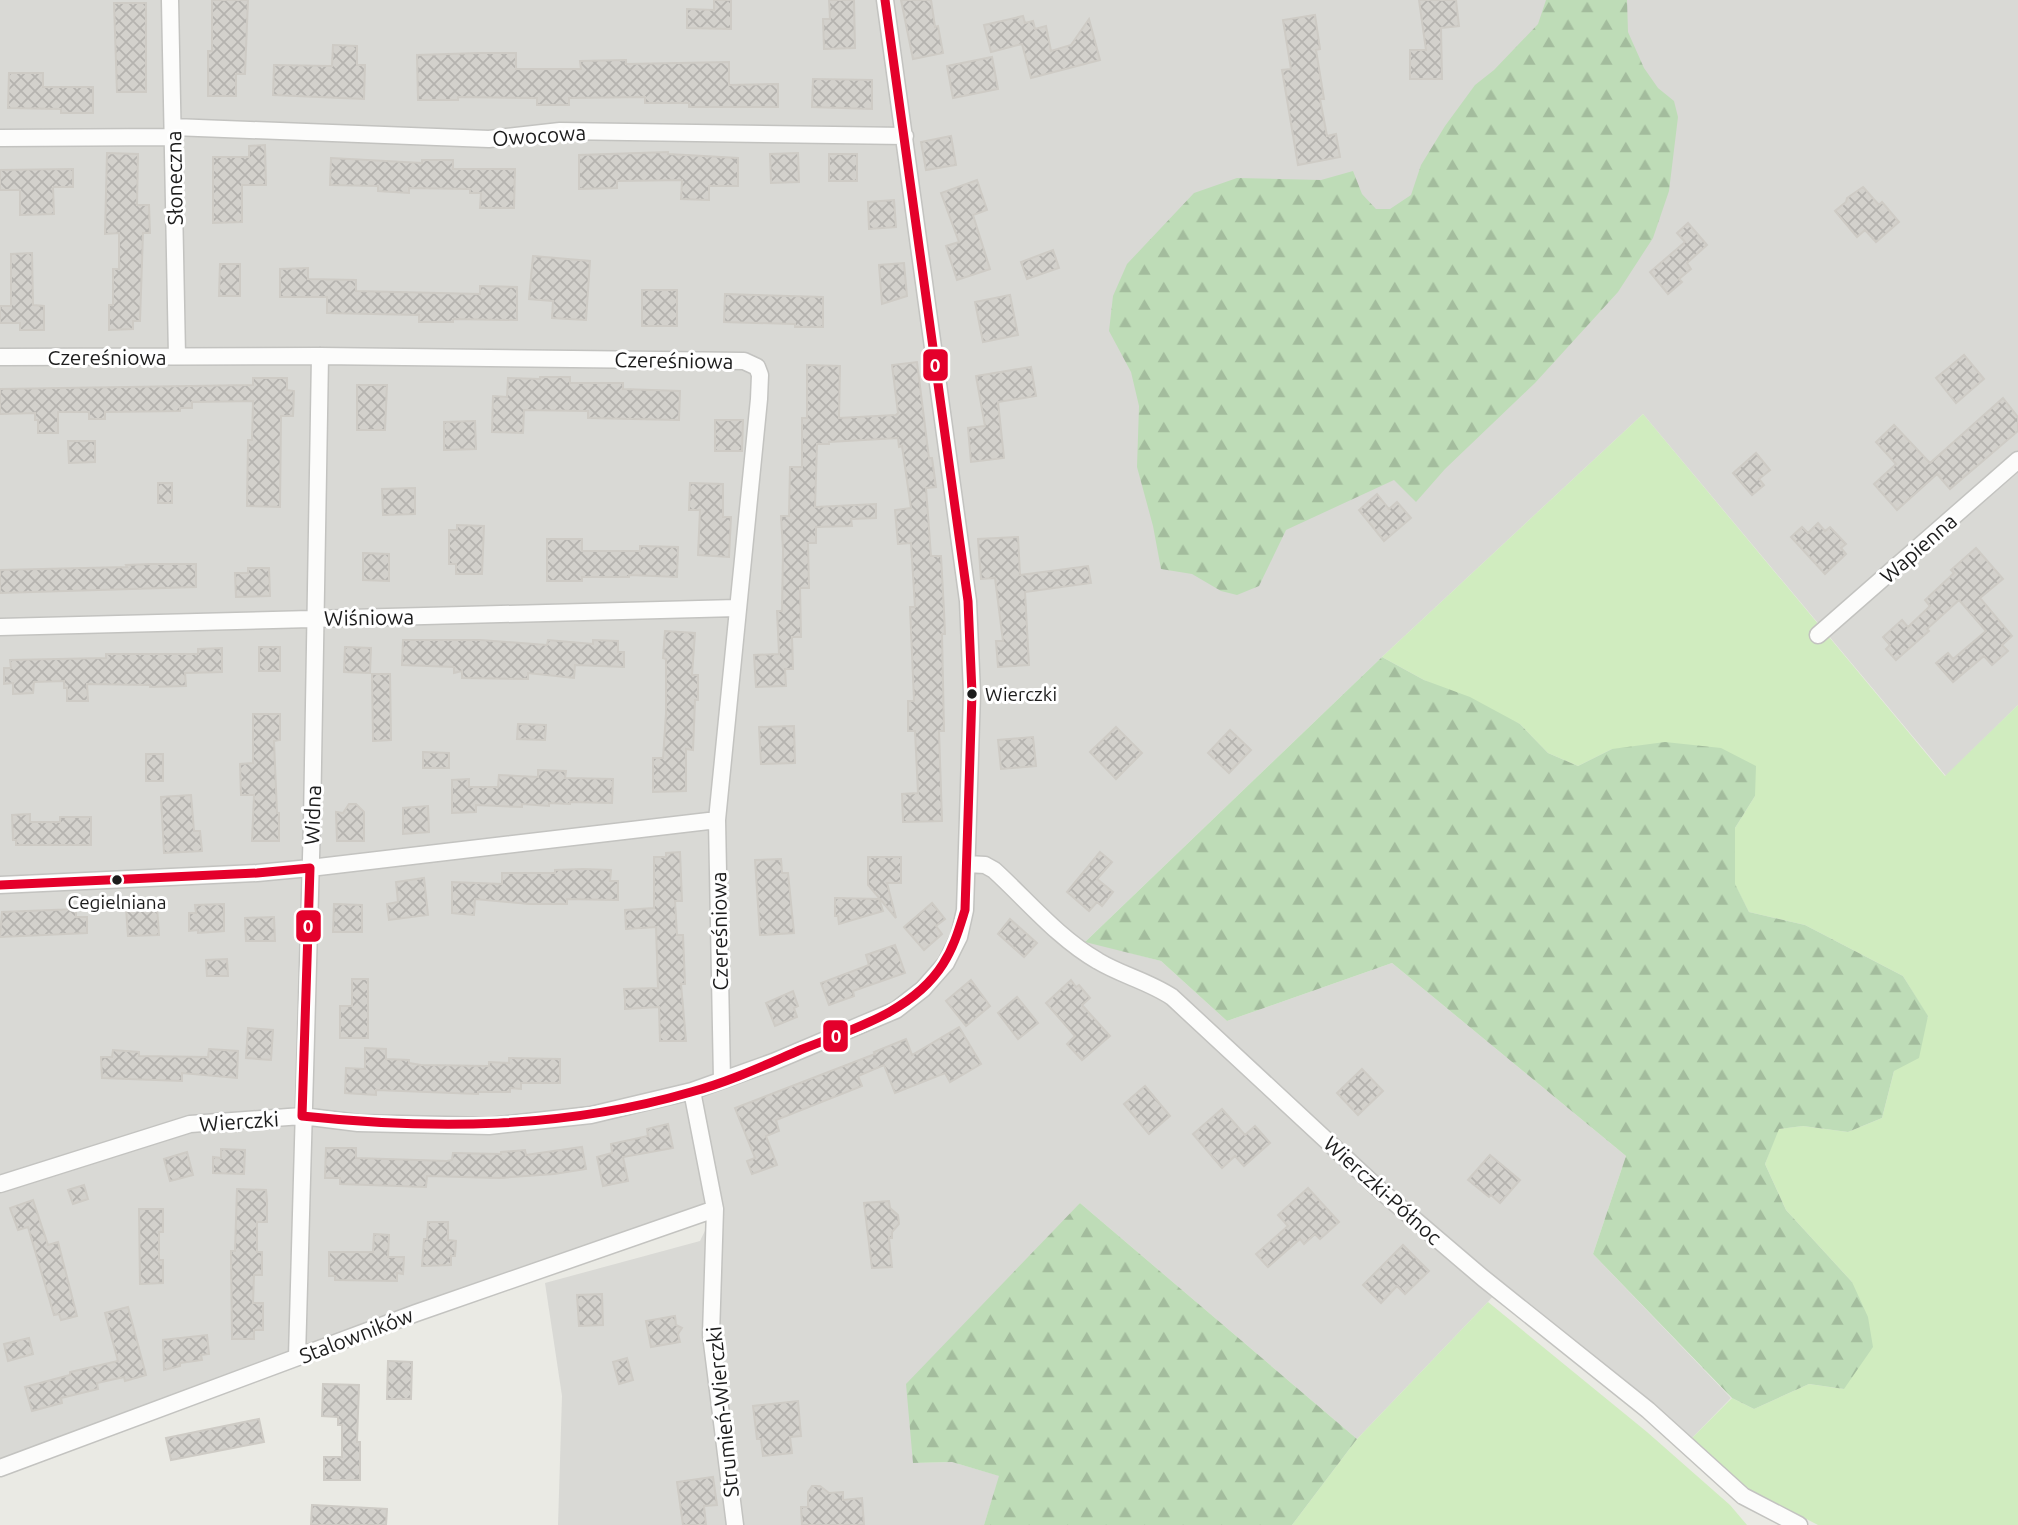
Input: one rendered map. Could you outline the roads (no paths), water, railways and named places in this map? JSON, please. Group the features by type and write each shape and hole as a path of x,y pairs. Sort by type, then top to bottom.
{"street":[{"name":"Słoneczna","path":"170,0 177,356"},
{"name":"Wierczki","path":"0,1184 190,1124 302,1116 358,1123 489,1126 590,1115 692,1091 896,1010 923,989 946,962 959,937 965,910 972,693 968,601 885,0"},
{"name":"Owocowa","path":"0,138 173,132 489,139 560,131 905,136"},
{"name":"Czereśniowa","path":"0,357 320,356 744,361 757,368 760,375 759,399 717,820 722,1080"},
{"name":"Widna","path":"298,1357 302,1116 317,619 320,356"},
{"name":"Wapienna","path":"1818,635 2018,460"},
{"name":"Wiśniowa","path":"0,627 737,608"},
{"path":"0,885 257,873 717,820"},
{"name":"Wierczki-Północ","path":"967,864 985,865 995,870 1063,935 1100,962 1153,985 1172,997 1381,1191 1483,1278 1648,1410 1743,1496 1799,1525"},
{"name":"Strumień-Wierczki","path":"692,1091 715,1209 711,1335 735,1525"},
{"name":"Stalowników","path":"0,1468 477,1291 715,1209"}],"place":[{"name":"Wierczki","path":"972,694"},
{"name":"Cegielniana","path":"117,880"}]}
